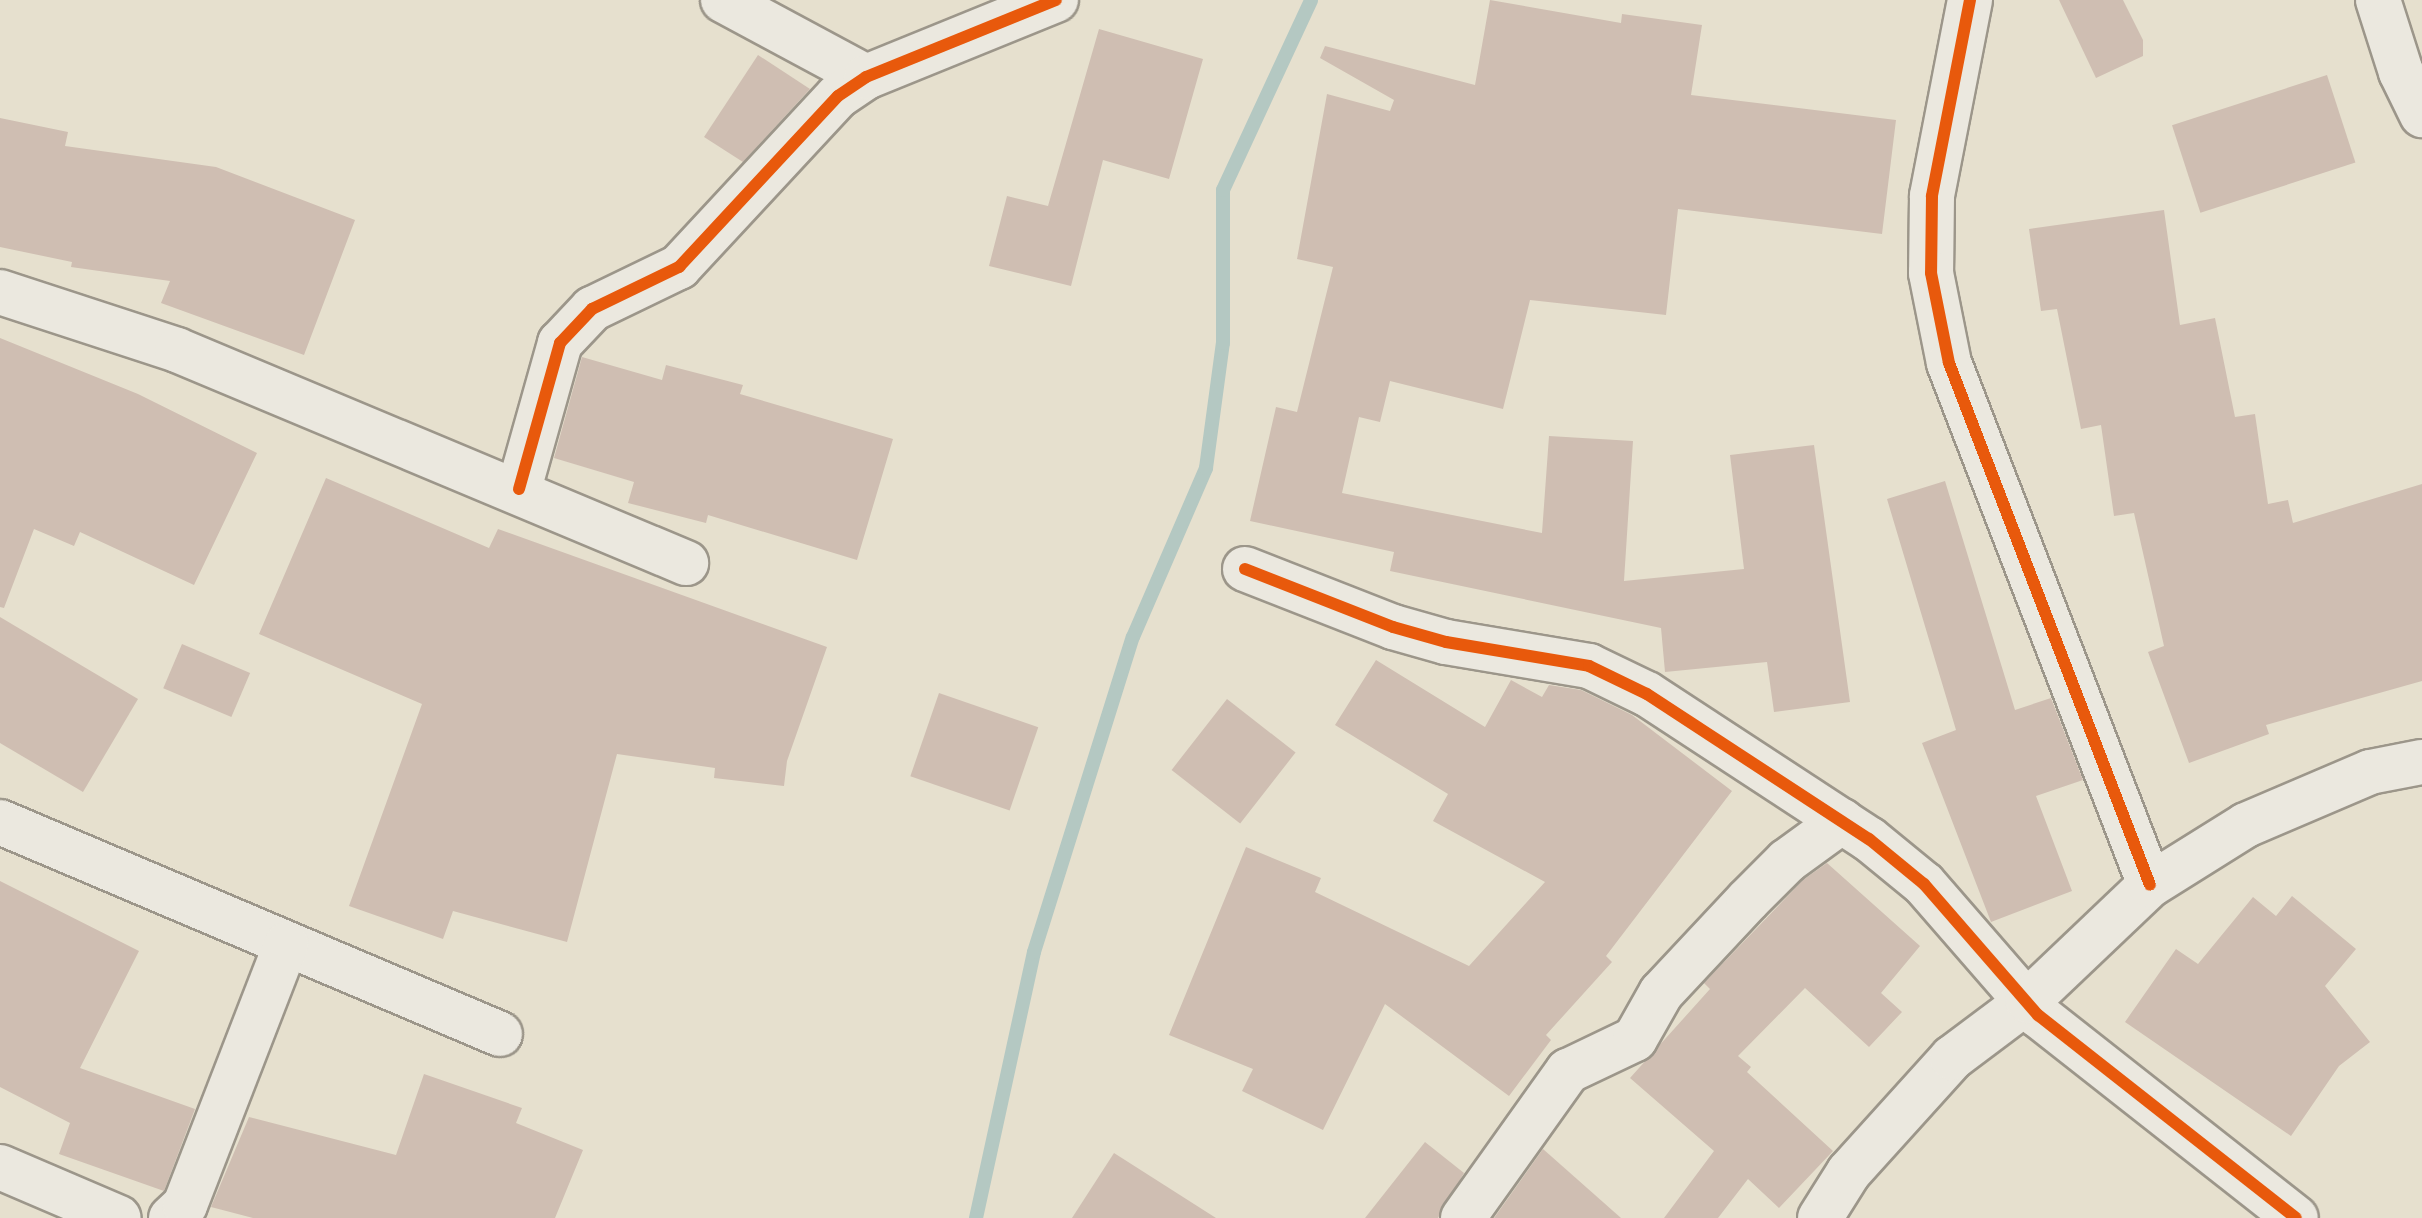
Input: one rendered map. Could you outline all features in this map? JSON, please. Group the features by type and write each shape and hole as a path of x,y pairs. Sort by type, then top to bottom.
{"street":[{"path":"723,0 866,77"},
{"path":"519,489 560,343 592,309 679,267 838,96 866,77 1056,0"},
{"path":"1970,0 1932,196 1931,273 1949,363 2150,885"},
{"path":"2378,0 2401,72 2422,115"},
{"path":"0,292 177,350 338,420 519,489 686,563"},
{"path":"1245,569 1433,638 1589,666 1647,694 1842,821 1924,884 2038,1015 2296,1218"},
{"path":"1820,1218 1849,1172 1952,1058 2028,1001 2150,885 2246,825 2370,772 2422,762"},
{"path":"1463,1218 1568,1071 1635,1039 1661,993 1726,923 1787,861 1842,821"},
{"path":"0,822 500,1034"},
{"path":"171,1218 185,1205 286,944"},
{"path":"0,1167 119,1218"}],"building":[{"path":"1490,0 1621,23 1622,14 1702,25 1691,95 1896,120 1882,234 1678,209 1666,315 1530,300 1503,409 1390,381 1380,422 1359,417 1342,493 1542,533 1549,436 1633,441 1624,581 1744,569 1730,455 1814,445 1850,702 1774,712 1767,662 1665,672 1661,628 1390,571 1394,552 1250,521 1276,407 1297,412 1333,267 1297,259 1327,94 1390,111 1394,100 1320,58 1325,46 1475,85"},
{"path":"2059,0 2123,0 2143,40 2143,56 2096,78"},
{"path":"1099,29 1203,59 1169,179 1103,160 1071,286 989,266 1007,196 1048,206"},
{"path":"758,55 810,89 743,162 704,137"},
{"path":"2327,75 2355,162 2200,213 2172,125"},
{"path":"0,118 68,132 65,146 216,167 355,220 304,355 161,303 170,281 71,267 72,262 0,247"},
{"path":"2164,210 2180,325 2215,318 2235,417 2255,414 2268,504 2288,500 2293,523 2422,484 2422,681 2266,725 2269,734 2189,763 2148,652 2164,646 2134,513 2114,516 2101,425 2081,429 2057,309 2041,311 2029,229"},
{"path":"0,338 138,394 257,453 194,585 80,532 74,546 34,529 4,608 0,607"},
{"path":"582,357 662,380 666,365 743,385 740,394 893,439 857,560 708,515 706,523 628,503 634,482 554,458"},
{"path":"326,478 489,548 498,529 827,647 787,761 784,786 714,778 715,768 617,754 567,942 453,911 443,939 349,906 422,704 259,634"},
{"path":"1945,481 2015,710 2051,698 2083,780 2036,796 2072,891 1991,922 1922,743 1956,730 1887,499"},
{"path":"0,617 138,699 83,792 0,743"},
{"path":"182,644 250,673 231,717 163,688"},
{"path":"1376,660 1485,727 1511,680 1542,697 1549,685 1581,690 1632,715 1732,791 1606,956 1612,962 1546,1035 1551,1040 1509,1096 1385,1004 1323,1130 1242,1091 1253,1069 1169,1035 1246,847 1321,878 1315,892 1469,966 1545,882 1433,821 1448,794 1335,725"},
{"path":"939,693 1038,727 1010,810 910,776"},
{"path":"1227,699 1296,753 1240,823 1172,770"},
{"path":"1827,863 1920,946 1881,993 1902,1012 1869,1047 1805,988 1738,1056 1751,1067 1747,1072 1833,1151 1779,1208 1748,1179 1718,1218 1664,1218 1714,1151 1630,1078 1710,989 1704,983 1803,880"},
{"path":"0,881 139,951 80,1068 195,1109 164,1191 59,1154 70,1123 0,1087"},
{"path":"2292,896 2356,949 2325,986 2370,1042 2339,1066 2291,1136 2125,1022 2176,949 2198,964 2253,897 2276,916"},
{"path":"424,1074 522,1108 516,1123 583,1150 555,1218 253,1218 211,1207 249,1117 396,1155"},
{"path":"1425,1142 1464,1173 1438,1218 1365,1218"},
{"path":"1543,1149 1621,1218 1494,1218"},
{"path":"1114,1153 1216,1218 1072,1218"}],"waterway":[{"path":"976,1218 1034,952 1133,637 1206,468 1223,343 1223,190 1311,0"}],"cycle path":[{"path":"519,489 560,343 592,309 679,267 838,96 866,77 1056,0"},
{"path":"1970,0 1932,196 1931,273 1949,363 2150,885"},
{"path":"1245,569 1393,627 1446,642 1589,666 1647,694 1869,839 1924,884 2038,1015 2296,1218"}]}
